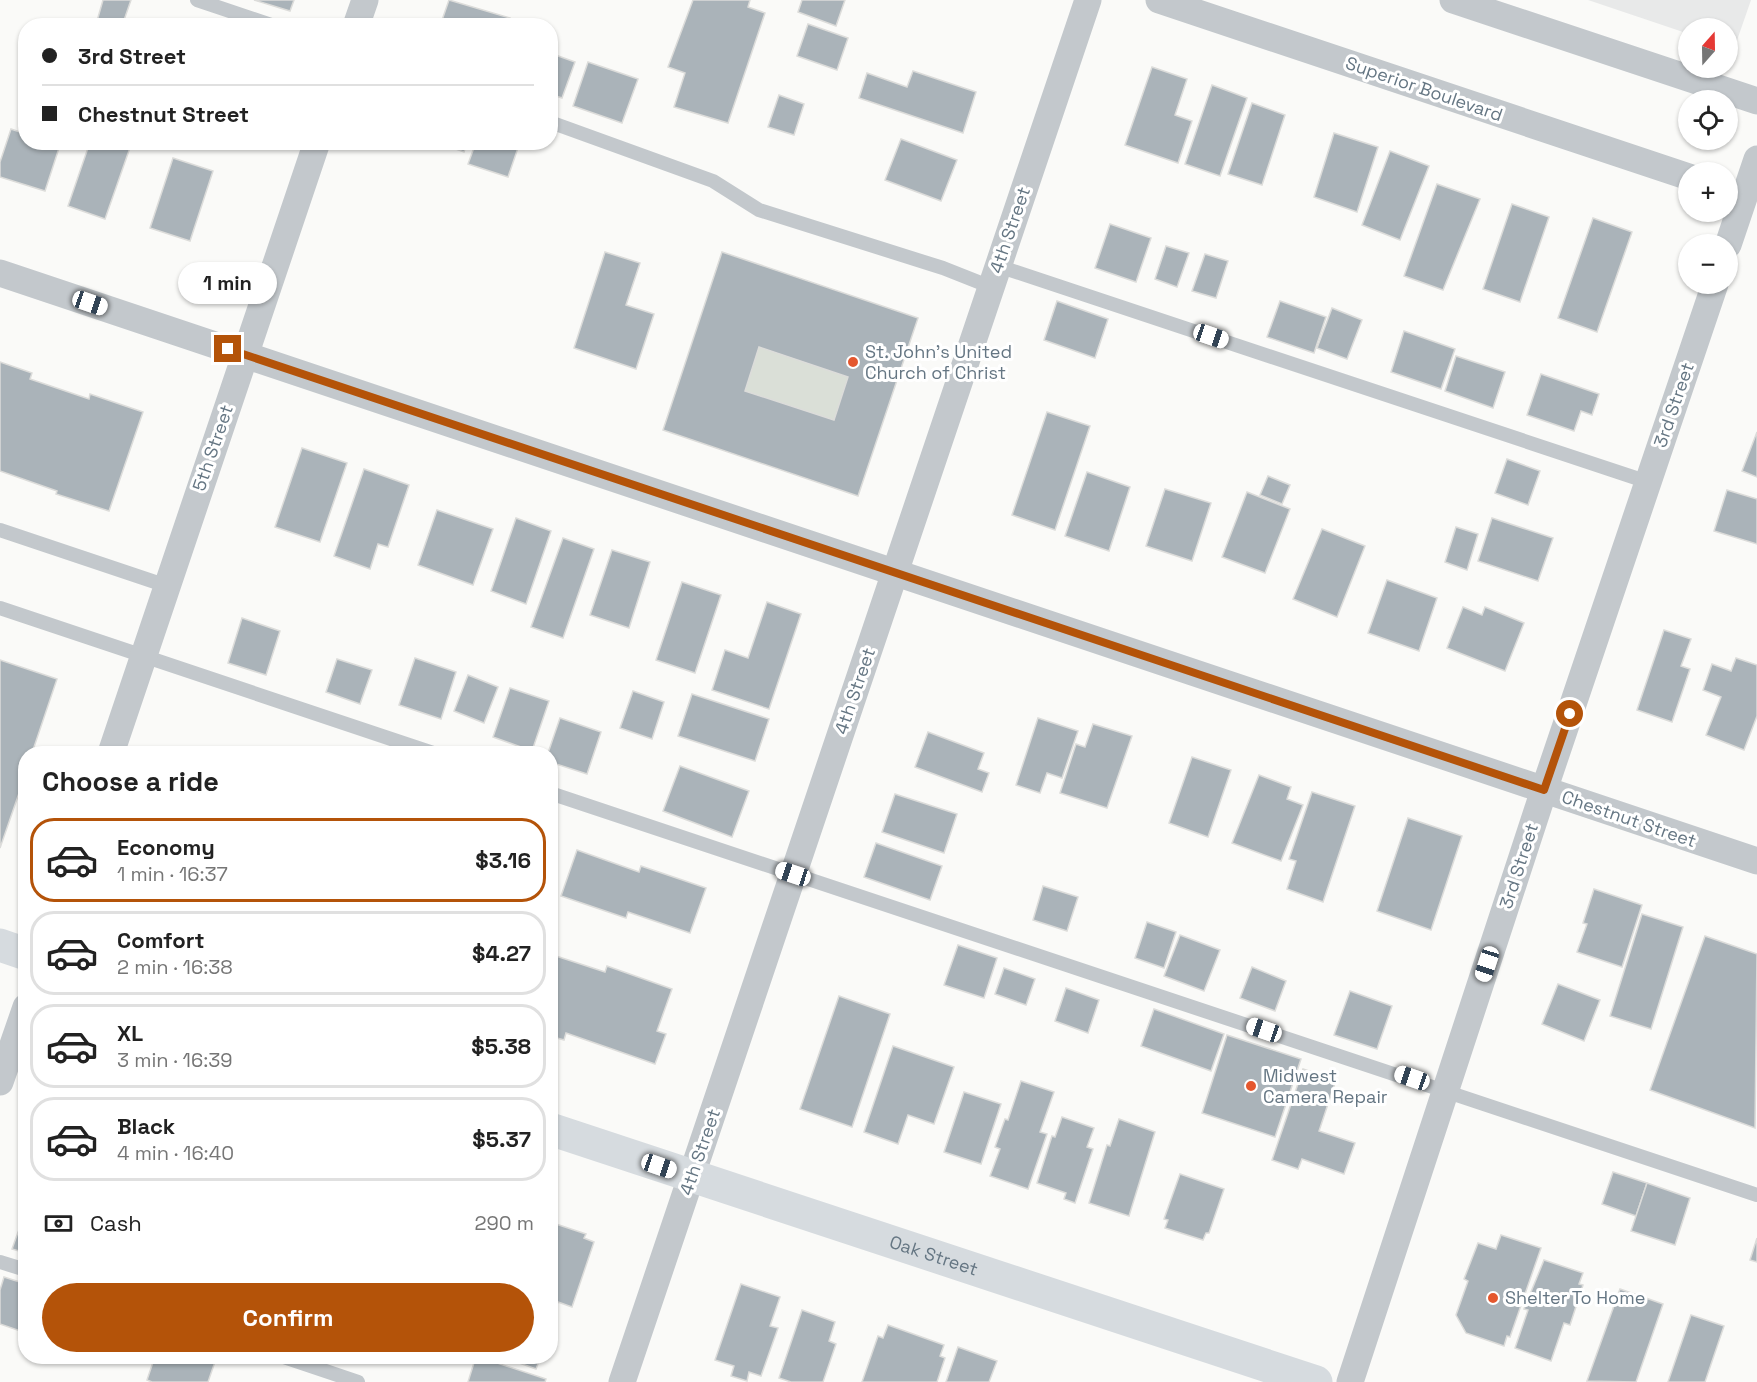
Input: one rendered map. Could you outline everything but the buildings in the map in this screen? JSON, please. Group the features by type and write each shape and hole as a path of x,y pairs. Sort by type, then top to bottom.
{"street":[{"path":"359,18 365,0"},
{"name":"4th Street","path":"622,1382 1088,0"},
{"name":"Superior Boulevard","path":"1159,0 1678,173"},
{"path":"1453,0 1757,101"},
{"name":"5th Street","path":"113,746 314,150"},
{"path":"1731,234 1757,159"},
{"name":"Chestnut Street","path":"0,273 1757,861"},
{"name":"3rd Street","path":"1350,1382 1544,790 1712,294"},
{"path":"0,945 18,951"},
{"path":"0,1082 18,1030"},
{"name":"Oak Street","path":"558,1132 1316,1382"}],"lane":[{"path":"197,0 250,18"},
{"path":"558,125 712,181 759,210 943,268 995,276 1648,482"},
{"path":"0,530 167,586"},
{"path":"0,608 412,746"},
{"path":"558,795 1757,1195"},
{"path":"0,1262 18,1268"},
{"path":"305,1364 358,1382"}],"shaded area":[{"path":"1588,0 1751,0 1738,37 1738,18 1678,18 1678,30"},
{"path":"759,347 848,377 834,420 745,391"}],"place":[{"name":"St. John's United Church of Christ","path":"853,362"},
{"name":"Midwest Camera Repair","path":"1251,1086"},
{"name":"Shelter To Home","path":"1493,1298"}],"route":[{"path":"228,349 1544,790 1570,714"}]}
